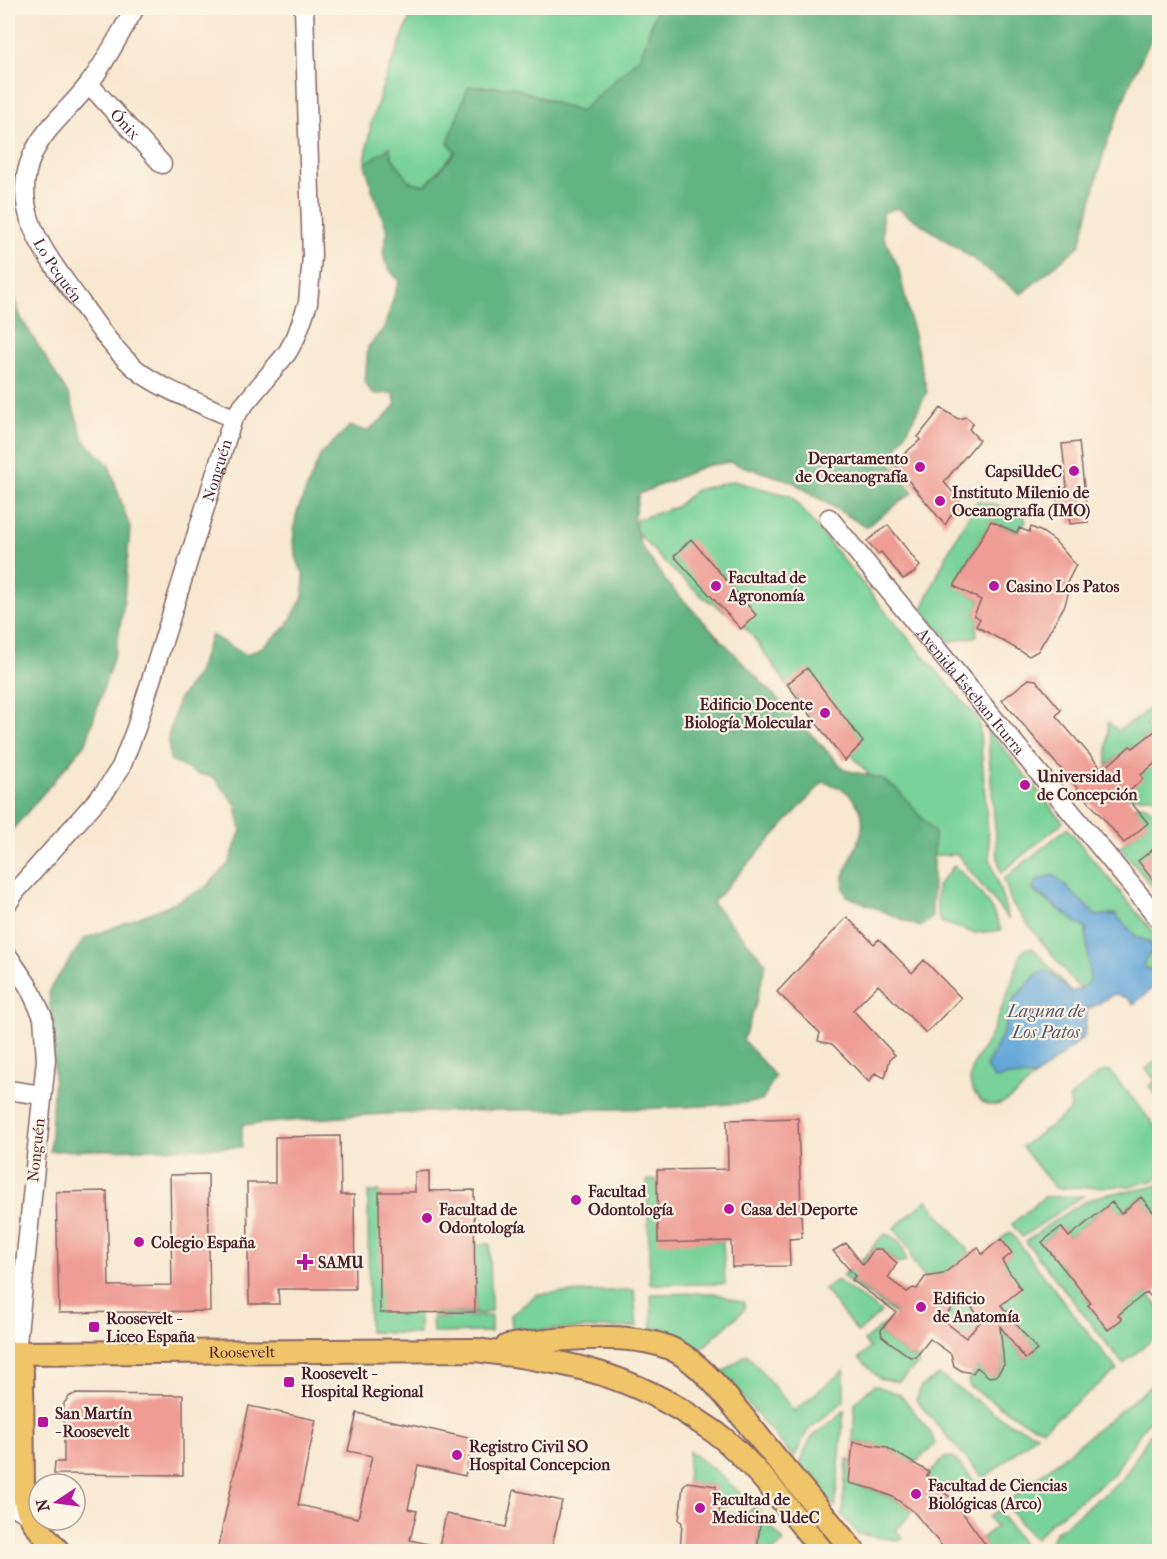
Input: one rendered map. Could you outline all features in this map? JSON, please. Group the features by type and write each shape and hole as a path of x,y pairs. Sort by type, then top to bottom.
{"main road":[{"name":"Roosevelt","path":"10,1356 476,1350 548,1341 613,1338 668,1347 679,1352 697,1367 741,1415 855,1551"},
{"name":"Roosevelt","path":"476,1350 547,1359 600,1372 633,1385 679,1409 726,1441 762,1478 824,1551"},
{"path":"10,1356 22,1372 23,1489 27,1510"},
{"path":"43,1532 59,1551"}],"street":[{"name":"Lo Pequén","path":"135,8 89,84 41,138 27,172 24,195 35,235 44,252 107,339 137,370 150,379 233,418"},
{"name":"Nonguén","path":"8,903 16,891 93,806 121,767 136,728 233,418 286,353 296,337 308,303 312,256 306,9"},
{"name":"Ónix","path":"89,84 162,164"},
{"name":"Avenida Esteban Iturra","path":"829,518 1160,920"},
{"name":"Nonguén","path":"8,957 29,987 43,1017 46,1060 10,1356"},
{"path":"8,1090 42,1095"},
{"path":"8,1507 16,1508 27,1514"}],"green space":[{"path":"414,8 657,8 641,56 580,112 512,87 426,185 410,182 391,156 390,147 365,164 371,124 384,83"},
{"path":"657,8 1159,8 1159,22 1131,81 1105,148 1080,245 1021,294 958,248 897,208 882,213 883,236 898,266 927,392 889,461 913,492 866,527 791,481 729,462 705,466 639,494 633,520 641,546 667,583 845,770 880,778 898,790 934,832 932,918 920,927 847,896 844,876 862,831 862,820 856,802 848,794 840,788 823,782 712,903 766,963 756,1003 743,1040 775,1076 762,1101 651,1108 353,1116 242,1125 242,1147 50,1151 54,1073 49,990 84,939 167,906 205,888 229,863 241,830 235,803 213,777 197,774 170,760 168,737 178,700 197,675 211,635 246,655 264,646 287,626 303,597 304,575 293,543 296,515 321,454 350,426 367,431 385,417 396,404 393,393 373,394 365,383 368,347 384,328 399,281 384,259 383,253 388,232 365,164 390,147 391,156 410,182 426,185 456,152 448,142 468,87 512,87 580,112 641,56"},
{"path":"8,275 21,318 69,396 84,440 109,465 130,528 123,610 116,649 86,743 8,835"},
{"path":"733,481 791,496 884,610 979,720 990,858 1009,920 957,854 932,856 910,821 849,752 808,715 752,635 735,618 703,597 664,562 636,531 635,520 676,507 696,490"},
{"path":"977,501 1021,512 1026,521 1017,533 991,521 954,585 981,600 974,615 980,619 976,626 977,636 949,642 922,609 948,552"},
{"path":"1159,698 1159,715 1146,726 1151,734 1133,748 1130,746 1107,766 1108,722 1118,730 1136,720"},
{"path":"987,728 1063,822 1001,873 997,852"},
{"path":"1159,759 1159,797 1125,797 1121,791"},
{"path":"1132,805 1146,806 1159,816 1159,895 1120,847 1147,823"},
{"path":"1067,828 1159,939 1159,982 1156,972 1143,967 1145,959 1153,951 1150,943 1135,936 1115,914 1096,916 1053,875 1034,892 1086,929 1090,981 1082,988 1076,985 1012,904 1004,879"},
{"path":"954,866 982,895 1001,930 974,933 941,922 937,913 937,886"},
{"path":"1033,948 1071,992 1062,985 1022,992 1014,999 1002,1036 986,1067 994,1078 1035,1077 1014,1096 991,1105 983,1102 973,1090 970,1080 972,1069 999,1017 1022,952"},
{"path":"1159,1058 1159,1099 1149,1086 1156,1081 1146,1069"},
{"path":"1110,1071 1159,1131 1159,1179 1131,1186 1055,1188 1022,1147 1070,1111 1069,1098 1101,1072"},
{"path":"647,1180 657,1180 659,1242 723,1241 725,1284 650,1284"},
{"path":"1159,1185 1159,1220 1141,1197 1122,1212 1119,1212 1111,1202 1069,1237 1061,1227 1042,1242 1085,1295 1090,1303 1088,1305 1108,1330 1121,1319 1118,1315 1147,1292 1159,1308 1159,1334 1123,1364 1026,1242 1084,1202 1103,1195"},
{"path":"368,1192 379,1192 419,1312 419,1334 369,1332"},
{"path":"1083,1196 1022,1237 1012,1224 1044,1197"},
{"path":"927,1200 970,1253 952,1267 968,1302 983,1322 991,1316 1025,1359 1036,1350 981,1278 1011,1253 1001,1239 1010,1232 1117,1370 1043,1429 1022,1421 969,1386 968,1380 977,1367 989,1376 996,1376 1004,1365 1004,1359 975,1329 966,1338 943,1320 957,1301 955,1284 925,1277 912,1261 911,1250 894,1228"},
{"path":"885,1234 900,1244 906,1261 897,1263 881,1249 874,1249 853,1280 897,1313 896,1315 842,1276 870,1252"},
{"path":"490,1244 491,1311 482,1314 432,1315 432,1312 475,1312 475,1245"},
{"path":"837,1280 881,1312 858,1333 824,1289"},
{"path":"634,1290 637,1327 512,1331 511,1315 538,1294"},
{"path":"714,1293 744,1302 745,1309 701,1349 665,1330 652,1328 651,1294"},
{"path":"491,1316 491,1332 433,1333 432,1318"},
{"path":"890,1319 881,1330 882,1336 910,1357 916,1357 918,1364 898,1382 879,1378 859,1358 870,1348 864,1341"},
{"path":"747,1354 794,1411 844,1370 844,1401 808,1430 794,1458 722,1373"},
{"path":"939,1375 1009,1423 1037,1434 984,1479 916,1400 921,1387"},
{"path":"1159,1379 1159,1409 1143,1428 1113,1475 1049,1524 1035,1539 1030,1535 1005,1504"},
{"path":"874,1385 899,1394 931,1433 935,1444 915,1463 911,1461 905,1468 892,1460 895,1452 886,1447 853,1442 855,1403"},
{"path":"844,1411 835,1507 799,1464 811,1438"},
{"path":"1159,1423 1159,1539 1149,1551 1050,1551 1049,1544 1056,1532 1118,1483 1126,1474"},
{"path":"689,1451 748,1500 743,1504 727,1503 725,1513 744,1515 755,1507 784,1542 773,1551 759,1551 759,1527 718,1519 720,1497 716,1493 715,1486 687,1482"},
{"path":"953,1457 977,1484 969,1490 962,1483 956,1487 953,1483 943,1491 927,1476 944,1458"},
{"path":"847,1459 851,1460 850,1483 883,1494 913,1511 896,1530 903,1539 858,1534 842,1515"},
{"path":"998,1510 1022,1543 1015,1549 989,1551 981,1538 996,1527 989,1517"}],"water":[{"name":"Laguna de Los Patos","path":"1054,875 1096,916 1115,914 1135,936 1150,943 1153,951 1145,959 1143,967 1156,972 1159,982 1134,1004 1127,998 1114,994 1087,1010 1084,1037 1035,1077 994,1078 986,1067 1002,1036 1014,999 1039,972 1047,971 1071,992 1082,988 1090,981 1086,929 1032,889 1038,880"}],"building":[{"name":"Departamento de Oceanografía","path":"941,408 958,419 966,417 973,423 969,429 979,440 944,482 960,501 945,525 894,463 920,440 918,437"},
{"name":"CapsiUdeC","path":"1079,442 1088,522 1070,524 1068,509 1058,510 1056,489 1067,488 1062,444"},
{"path":"991,521 1017,533 1019,528 1029,532 1031,527 1042,532 1055,541 1076,565 1066,585 1070,587 1065,605 1038,651 1029,656 976,626 980,619 974,615 981,600 954,586"},
{"path":"888,525 920,566 914,573 903,579 881,552 878,554 867,541"},
{"name":"Facultad de Agronomía","path":"691,539 756,615 741,629 674,556"},
{"name":"Edificio Docente Biología Molecular","path":"807,668 863,742 845,761 787,684"},
{"path":"1029,679 1036,680 1061,710 1056,716 1103,770 1130,746 1133,748 1160,727 1160,759 1141,775 1143,779 1125,795 1148,823 1124,843 1002,700"},
{"path":"1160,844 1160,889 1138,861"},
{"path":"847,917 874,944 879,939 912,973 924,960 961,998 926,1033 878,985 853,1010 895,1055 890,1059 885,1078 875,1073 869,1082 832,1044 818,1041 820,1033 777,992"},
{"name":"Casa del Deporte","path":"798,1118 802,1238 789,1239 790,1266 732,1267 731,1241 658,1243 657,1170 728,1169 727,1120"},
{"path":"340,1136 341,1195 354,1195 355,1289 278,1289 279,1304 249,1304 247,1183 275,1183 275,1137"},
{"name":"Facultad de Odontología","path":"429,1171 429,1191 474,1190 475,1312 380,1313 379,1192 415,1192 415,1172"},
{"path":"208,1174 210,1311 59,1313 56,1192 107,1191 109,1286 172,1285 170,1175"},
{"path":"1141,1197 1160,1220 1160,1289 1150,1296 1147,1292 1118,1315 1122,1319 1108,1330 1088,1305 1091,1303 1042,1242 1061,1227 1069,1237 1112,1202 1121,1214"},
{"path":"1001,1239 1012,1253 1002,1261 1021,1289 1001,1305 1037,1350 1025,1359 1000,1326 1004,1365 996,1376 989,1377 977,1367 973,1373 962,1371 954,1366 951,1354 930,1339 916,1357 910,1357 882,1336 881,1330 896,1312 852,1280 855,1276 833,1251 846,1243 863,1265 874,1249 881,1249 897,1263 888,1278 907,1292 913,1288 917,1289 925,1277 943,1274 978,1247 982,1254","holes":["961,1294 982,1320 966,1338 943,1320"]},
{"path":"75,1394 183,1395 183,1475 54,1472 55,1462 64,1462 64,1403"},
{"path":"249,1406 316,1420 298,1505 358,1518 372,1456 348,1451 357,1413 473,1439 465,1476 418,1465 408,1509 417,1511 410,1540 437,1546 436,1551 217,1551"},
{"name":"Facultad de Ciencias Biológicas (Arco)","path":"853,1442 886,1447 929,1472 927,1476 955,1502 990,1551 946,1551 913,1511 893,1497 849,1483"},
{"name":"Facultad de Medicina UdeC","path":"687,1482 716,1486 716,1493 720,1497 718,1519 760,1523 757,1551 680,1551 682,1523 679,1520 683,1486"},
{"path":"514,1490 562,1501 551,1551 438,1551 446,1514 506,1527"}],"place":[{"name":"Departamento de Oceanografía","path":"920,467"},
{"name":"CapsiUdeC","path":"1074,471"},
{"name":"Instituto Milenio de Oceanografía (IMO)","path":"940,501"},
{"name":"Facultad de Agronomía","path":"716,586"},
{"name":"Casino Los Patos","path":"994,586"},
{"name":"Edificio Docente Biología Molecular","path":"825,713"},
{"name":"Universidad de Concepción","path":"1025,785"},
{"name":"Facultad Odontología","path":"576,1200"},
{"name":"Casa del Deporte","path":"729,1209"},
{"name":"Facultad de Odontología","path":"427,1218"},
{"name":"Colegio España","path":"139,1242"},
{"name":"SAMU","path":"305,1262"},
{"name":"Edificio de Anatomía","path":"921,1307"},
{"name":"Roosevelt - Liceo España","path":"94,1327"},
{"name":"Roosevelt - Hospital Regional","path":"289,1382"},
{"name":"San Martín - Roosevelt","path":"43,1422"},
{"name":"Registro Civil SO Hospital Concepcion","path":"457,1455"},
{"name":"Facultad de Ciencias Biológicas (Arco)","path":"916,1494"},
{"name":"Facultad de Medicina UdeC","path":"700,1508"}]}
